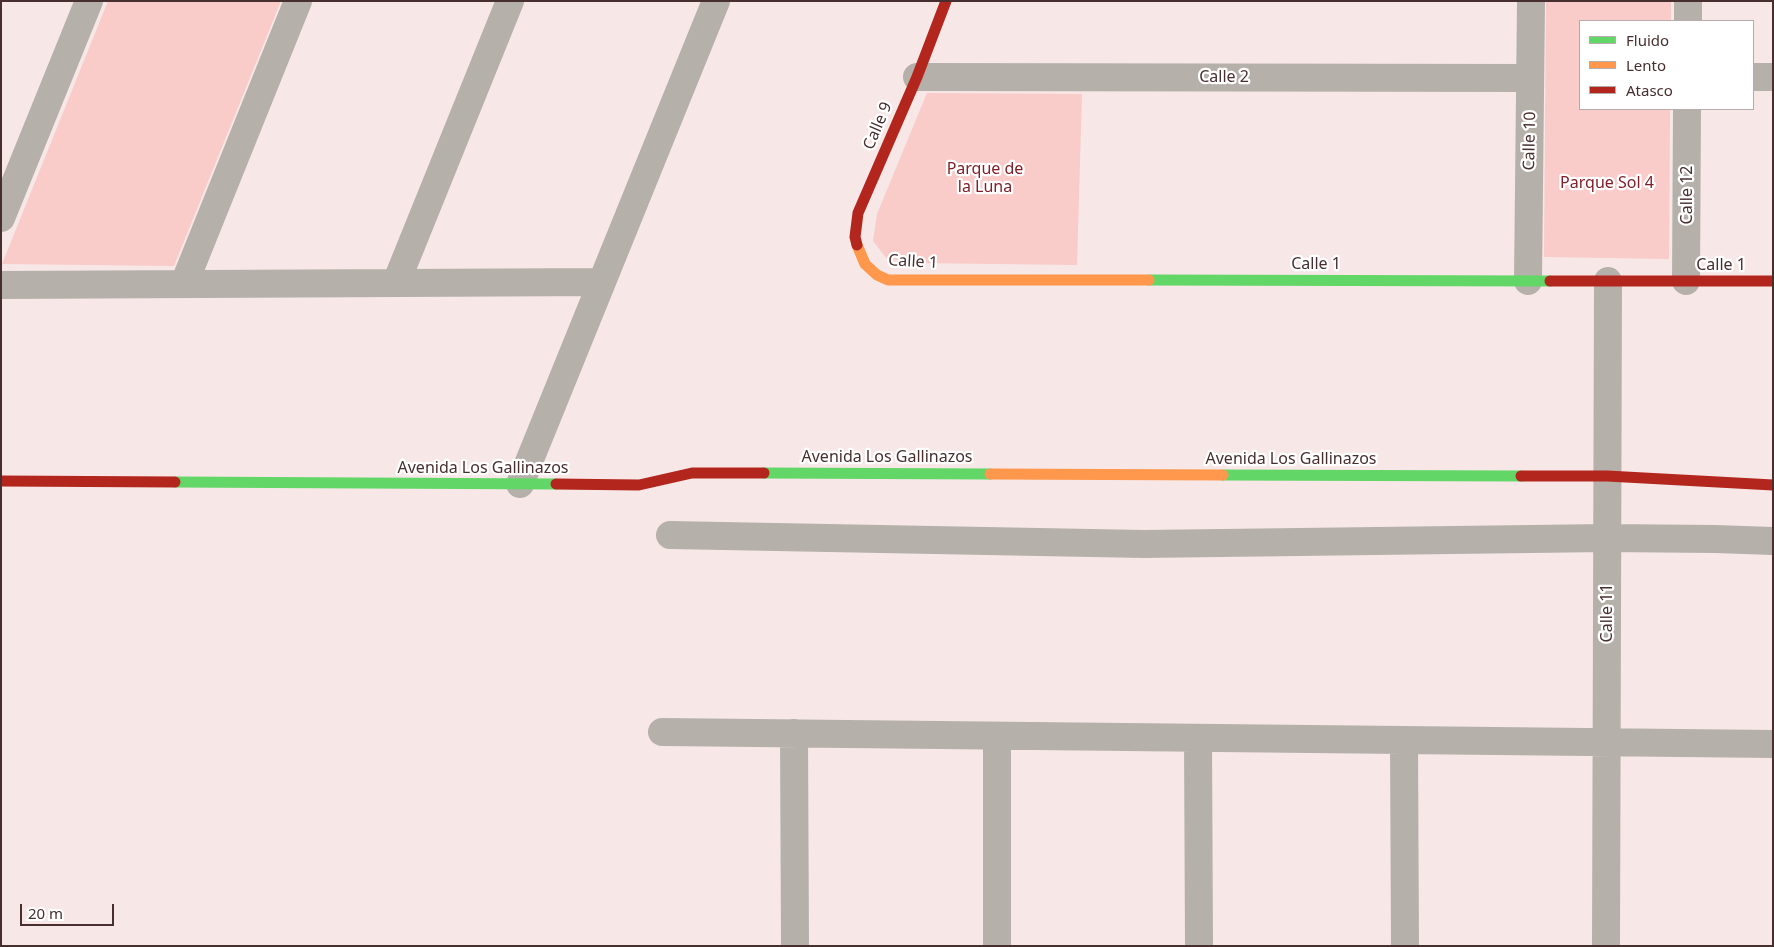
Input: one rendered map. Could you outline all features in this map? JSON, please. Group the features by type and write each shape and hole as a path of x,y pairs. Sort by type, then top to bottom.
{"street":[{"path":"1,218 89,1"},
{"path":"184,284 298,1"},
{"path":"396,283 510,1"},
{"path":"520,484 716,1"},
{"name":"Calle 9","path":"865,264 858,252 855,237 858,213 917,77 946,1"},
{"name":"Calle 10","path":"1528,281 1531,1"},
{"path":"1688,1 1688,20"},
{"name":"Calle 2","path":"917,77 1530,78"},
{"path":"1754,77 1773,77"},
{"name":"Calle 12","path":"1686,281 1687,110"},
{"name":"Calle 1","path":"865,264 877,275 888,280 1773,281"},
{"name":"Calle 11","path":"1606,946 1608,281"},
{"path":"1,285 602,282"},
{"name":"Avenida Los Gallinazos","path":"1,481 639,485 692,473 1607,476 1773,484"},
{"path":"670,535 1144,544 1607,538 1773,541"},
{"path":"662,732 1773,744"},
{"path":"794,734 795,946"},
{"path":"997,736 997,946"},
{"path":"1198,738 1199,946"},
{"path":"1404,740 1405,946"}],"green space":[{"path":"108,1 281,1 174,266 2,264"},
{"name":"Parque Sol 4","path":"1546,1 1671,1 1671,20 1579,20 1579,110 1670,110 1669,259 1544,257"},
{"name":"Parque de la Luna","path":"927,93 1082,94 1077,265 913,263 887,259 873,241 877,214"}],"traffic: fast":[{"path":"1149,280 1550,281"},
{"path":"764,473 990,474"},
{"path":"1223,475 1521,476"},
{"path":"175,482 556,484"}],"traffic: slow":[{"path":"857,245 865,264 877,275 888,280 1149,280"},
{"path":"990,474 1223,475"}],"traffic: jam":[{"path":"857,245 855,237 858,213 917,77 946,1"},
{"path":"1550,281 1773,281"},
{"path":"556,484 639,485 692,473 764,473"},
{"path":"1521,476 1607,476 1773,485"},
{"path":"1,481 175,482"}]}
